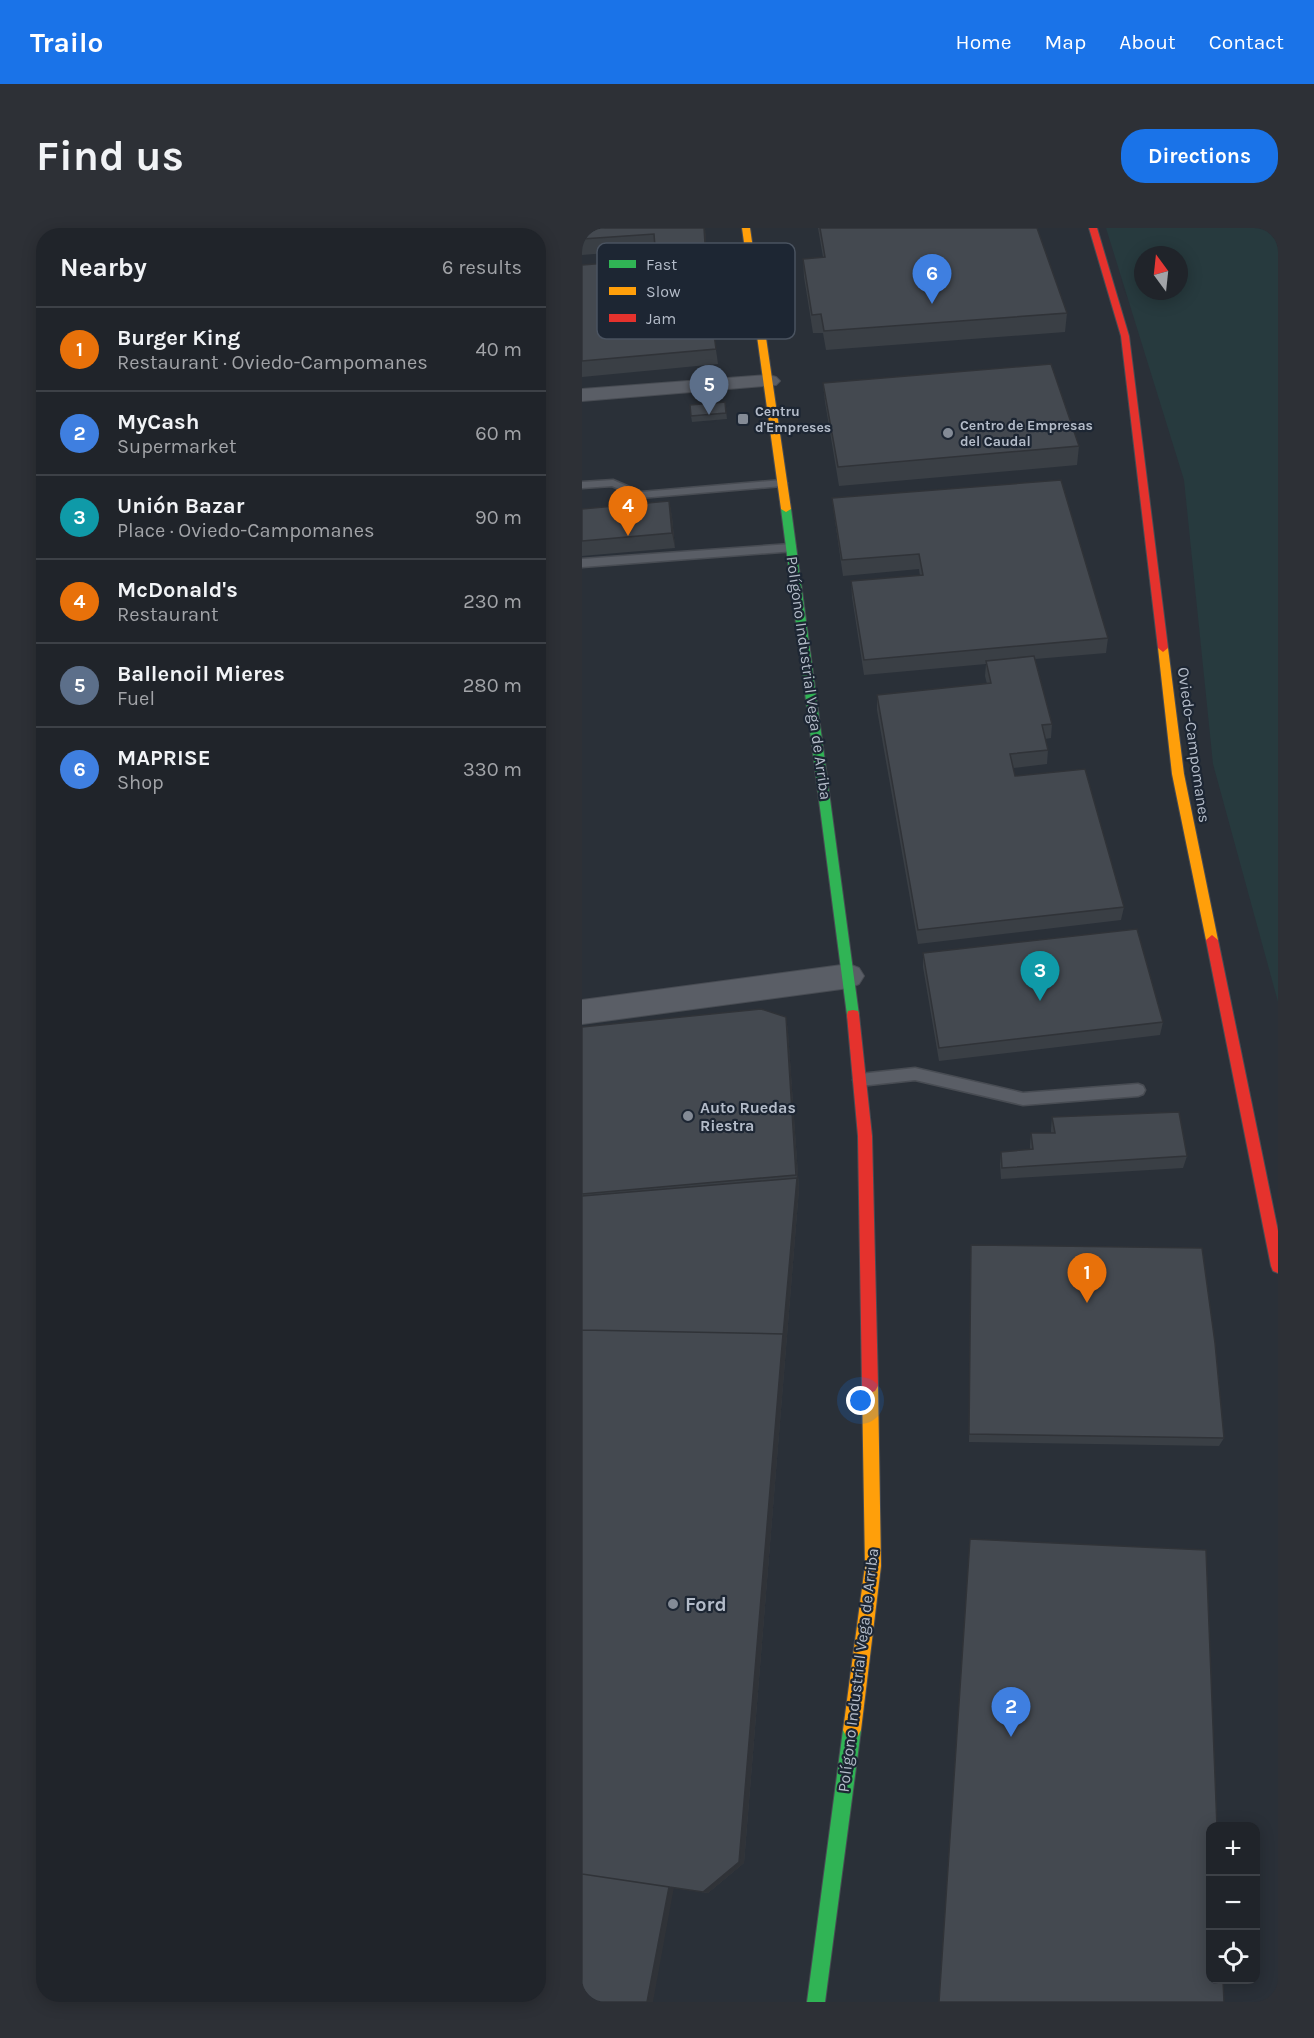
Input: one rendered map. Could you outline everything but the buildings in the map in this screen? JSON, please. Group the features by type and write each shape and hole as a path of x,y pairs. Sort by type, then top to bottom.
{"street":[{"name":"Polígono Industrial Vega de Arriba","path":"746,228 748,243"},
{"name":"Oviedo-Campomanes","path":"1093,228 1125,336 1178,774 1278,1266"},
{"name":"Polígono Industrial Vega de Arriba","path":"763,339 849,976 865,1136 873,1566 816,2002"},
{"path":"582,395 769,381"},
{"path":"582,1012 849,976"}],"lane":[{"path":"582,485 614,483 640,495 783,483"},
{"path":"582,563 791,548"},
{"path":"860,1080 915,1074 1023,1099 1138,1090"}],"green space":[{"path":"1106,228 1278,228 1278,1002 1213,764 1184,480"}],"traffic: fast":[{"path":"786,509 853,1015"},
{"path":"816,2002 852,1730"}],"traffic: slow":[{"path":"746,228 748,243"},
{"path":"762,339 786,509"},
{"path":"1163,648 1178,774 1212,940"},
{"path":"852,1730 873,1566 870,1386"}],"traffic: jam":[{"path":"1093,228 1125,336 1163,648"},
{"path":"1212,940 1278,1266"},
{"path":"853,1015 865,1136 870,1386"}],"place":[{"name":"MAPRISE","path":"932,304"},
{"name":"Ballenoil Mieres","path":"709,415"},
{"name":"Centru d'Empreses","path":"743,419"},
{"name":"Centro de Empresas del Caudal","path":"948,433"},
{"name":"McDonald's","path":"628,536"},
{"name":"Unión Bazar","path":"1040,1001"},
{"name":"Auto Ruedas Riestra","path":"688,1116"},
{"name":"Burger King","path":"1087,1303"},
{"name":"Ford","path":"673,1604"},
{"name":"MyCash","path":"1011,1737"}]}
